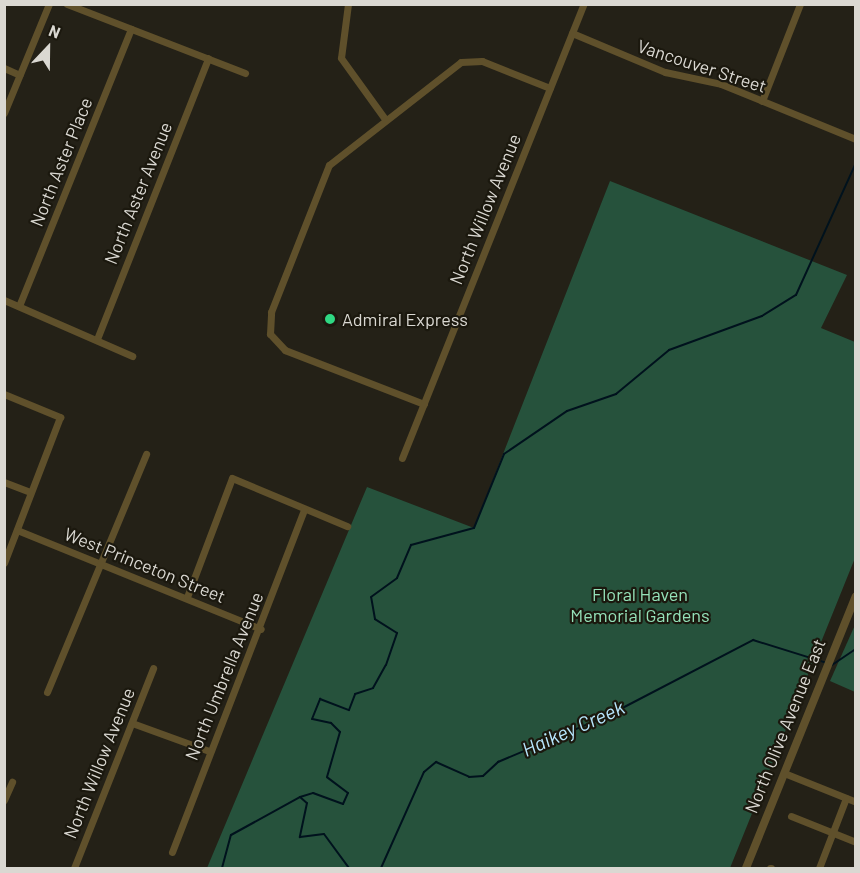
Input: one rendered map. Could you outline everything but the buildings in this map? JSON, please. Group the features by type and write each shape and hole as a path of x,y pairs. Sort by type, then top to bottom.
{"street":[{"path":"4,113 49,4"},
{"path":"67,4 245,73"},
{"path":"348,4 341,58 385,119"},
{"name":"North Willow Avenue","path":"402,458 584,4"},
{"path":"762,101 800,4"},
{"name":"North Aster Place","path":"19,306 131,29"},
{"name":"Vancouver Street","path":"572,33 656,69 709,80 855,139"},
{"name":"North Aster Avenue","path":"97,339 208,58"},
{"path":"424,404 285,350 270,334 269,320 329,165 454,66 470,60 550,88"},
{"path":"4,68 20,75"},
{"path":"4,300 132,356"},
{"path":"4,394 60,417 4,563"},
{"path":"47,692 146,454"},
{"path":"187,597 232,478 347,526"},
{"path":"4,482 30,492"},
{"name":"North Umbrella Avenue","path":"172,852 209,751 261,629 304,510"},
{"name":"West Princeton Street","path":"17,530 99,566 187,597 261,629"},
{"name":"North Olive Avenue East","path":"746,868 855,596"},
{"name":"North Willow Avenue","path":"74,868 153,668"},
{"path":"132,723 209,751"},
{"path":"784,773 855,802"},
{"path":"4,800 12,782"},
{"path":"819,868 846,798"},
{"path":"791,816 855,842"}],"green space":[{"name":"Floral Haven Memorial Gardens","path":"610,181 847,275 821,328 855,342 855,558 730,868 207,868 367,487 474,528"},
{"path":"855,625 855,692 830,681"}],"waterway":[{"path":"300,797 313,793 343,804 348,793 327,777 340,732 331,723 312,719 320,699 349,710 355,694 373,688 386,665 397,633 375,619 371,597 397,578 411,545 474,528 504,454 567,411 616,394 669,350 762,316 796,295 856,163"},
{"name":"Haikey Creek","path":"381,868 424,772 436,762 469,777 483,776 498,762 607,716 753,640 827,663"},
{"name":"Haikey Creek","path":"832,665 856,649"},
{"name":"Haikey Creek","path":"222,868 231,835 300,797 307,803 300,837 324,834 349,868"}],"place":[{"name":"Admiral Express","path":"330,319"}]}
